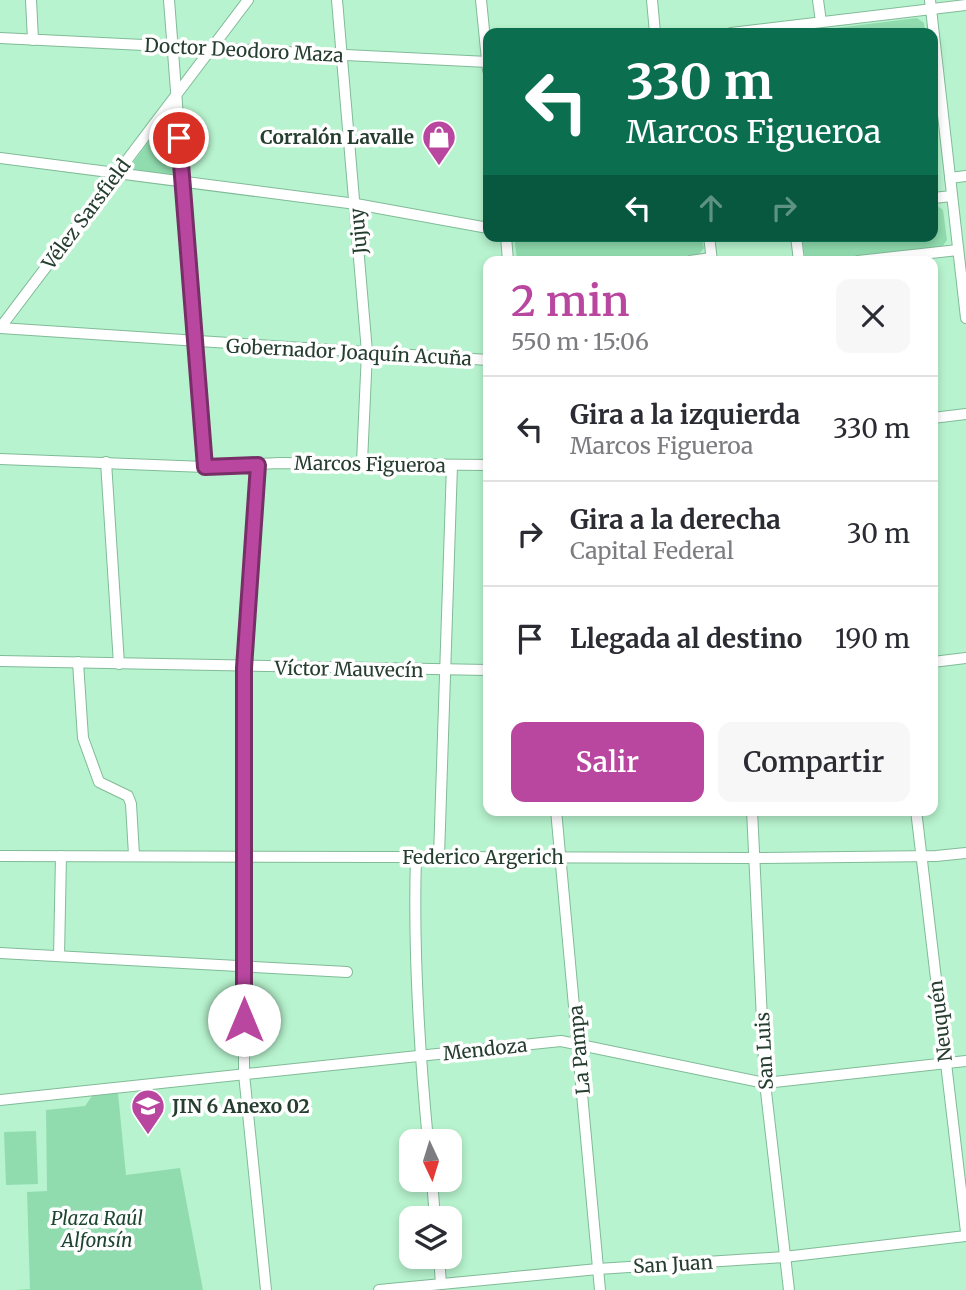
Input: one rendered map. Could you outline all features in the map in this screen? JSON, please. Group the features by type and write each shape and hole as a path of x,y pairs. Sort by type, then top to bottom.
{"street":[{"path":"32,0 33,40"},
{"path":"169,0 205,467"},
{"name":"Vélez Sarsfield","path":"0,328 248,0"},
{"name":"Jujuy","path":"337,0 368,352 362,462"},
{"path":"481,0 484,28"},
{"path":"652,0 655,28"},
{"path":"818,0 821,23"},
{"path":"931,5 934,28"},
{"path":"791,28 931,5 966,5"},
{"name":"Doctor Deodoro Maza","path":"0,38 483,62"},
{"path":"938,69 966,318"},
{"path":"0,158 356,204 483,227"},
{"path":"950,178 966,176"},
{"path":"938,197 952,195"},
{"path":"903,256 958,250"},
{"name":"Gobernador Joaquín Acuña","path":"0,328 483,360"},
{"path":"938,417 966,414"},
{"name":"Marcos Figueroa","path":"0,459 205,467 362,462 483,465"},
{"path":"106,462 119,664"},
{"path":"258,465 244,668 244,1074 266,1290"},
{"path":"439,856 452,465"},
{"path":"938,662 966,659"},
{"name":"Víctor Mauvecín","path":"0,661 244,668 483,670"},
{"path":"78,662 87,750 99,782 128,796 131,804 134,855"},
{"name":"La Pampa","path":"557,816 600,1290"},
{"name":"San Luis","path":"752,816 765,1083 789,1290"},
{"name":"Neuquén","path":"917,816 966,1234"},
{"name":"Federico Argerich","path":"0,856 754,858 966,853"},
{"path":"59,956 61,856"},
{"path":"416,857 414,916 420,1056 427,1129"},
{"path":"0,953 347,972"},
{"name":"Mendoza","path":"0,1100 561,1041 578,1042 765,1083 966,1061"},
{"name":"San Juan","path":"379,1290 598,1269 784,1257 966,1234"},
{"path":"440,1269 441,1284"}],"green space":[{"path":"917,18 924,23 924,28 836,28"},
{"path":"169,121 173,126 174,173 168,176 134,170 132,164 163,122"},
{"path":"938,206 943,210 947,240 942,247 862,256 805,256 803,242 938,242"},
{"path":"515,242 702,242 704,248 699,254 684,256 516,256"},
{"name":"Plaza Raúl Alfonsín","path":"118,1093 126,1175 180,1168 203,1290 15,1290 30,1289 27,1192 47,1191 46,1110 85,1106 92,1096"},
{"path":"36,1131 38,1184 6,1185 4,1132"}],"place":[{"name":"Corralón Lavalle","path":"439,167"},
{"name":"JIN 6 Anexo 02","path":"148,1136"}],"route":[{"path":"179,138 205,467 258,465 244,668 244,1020"}]}
